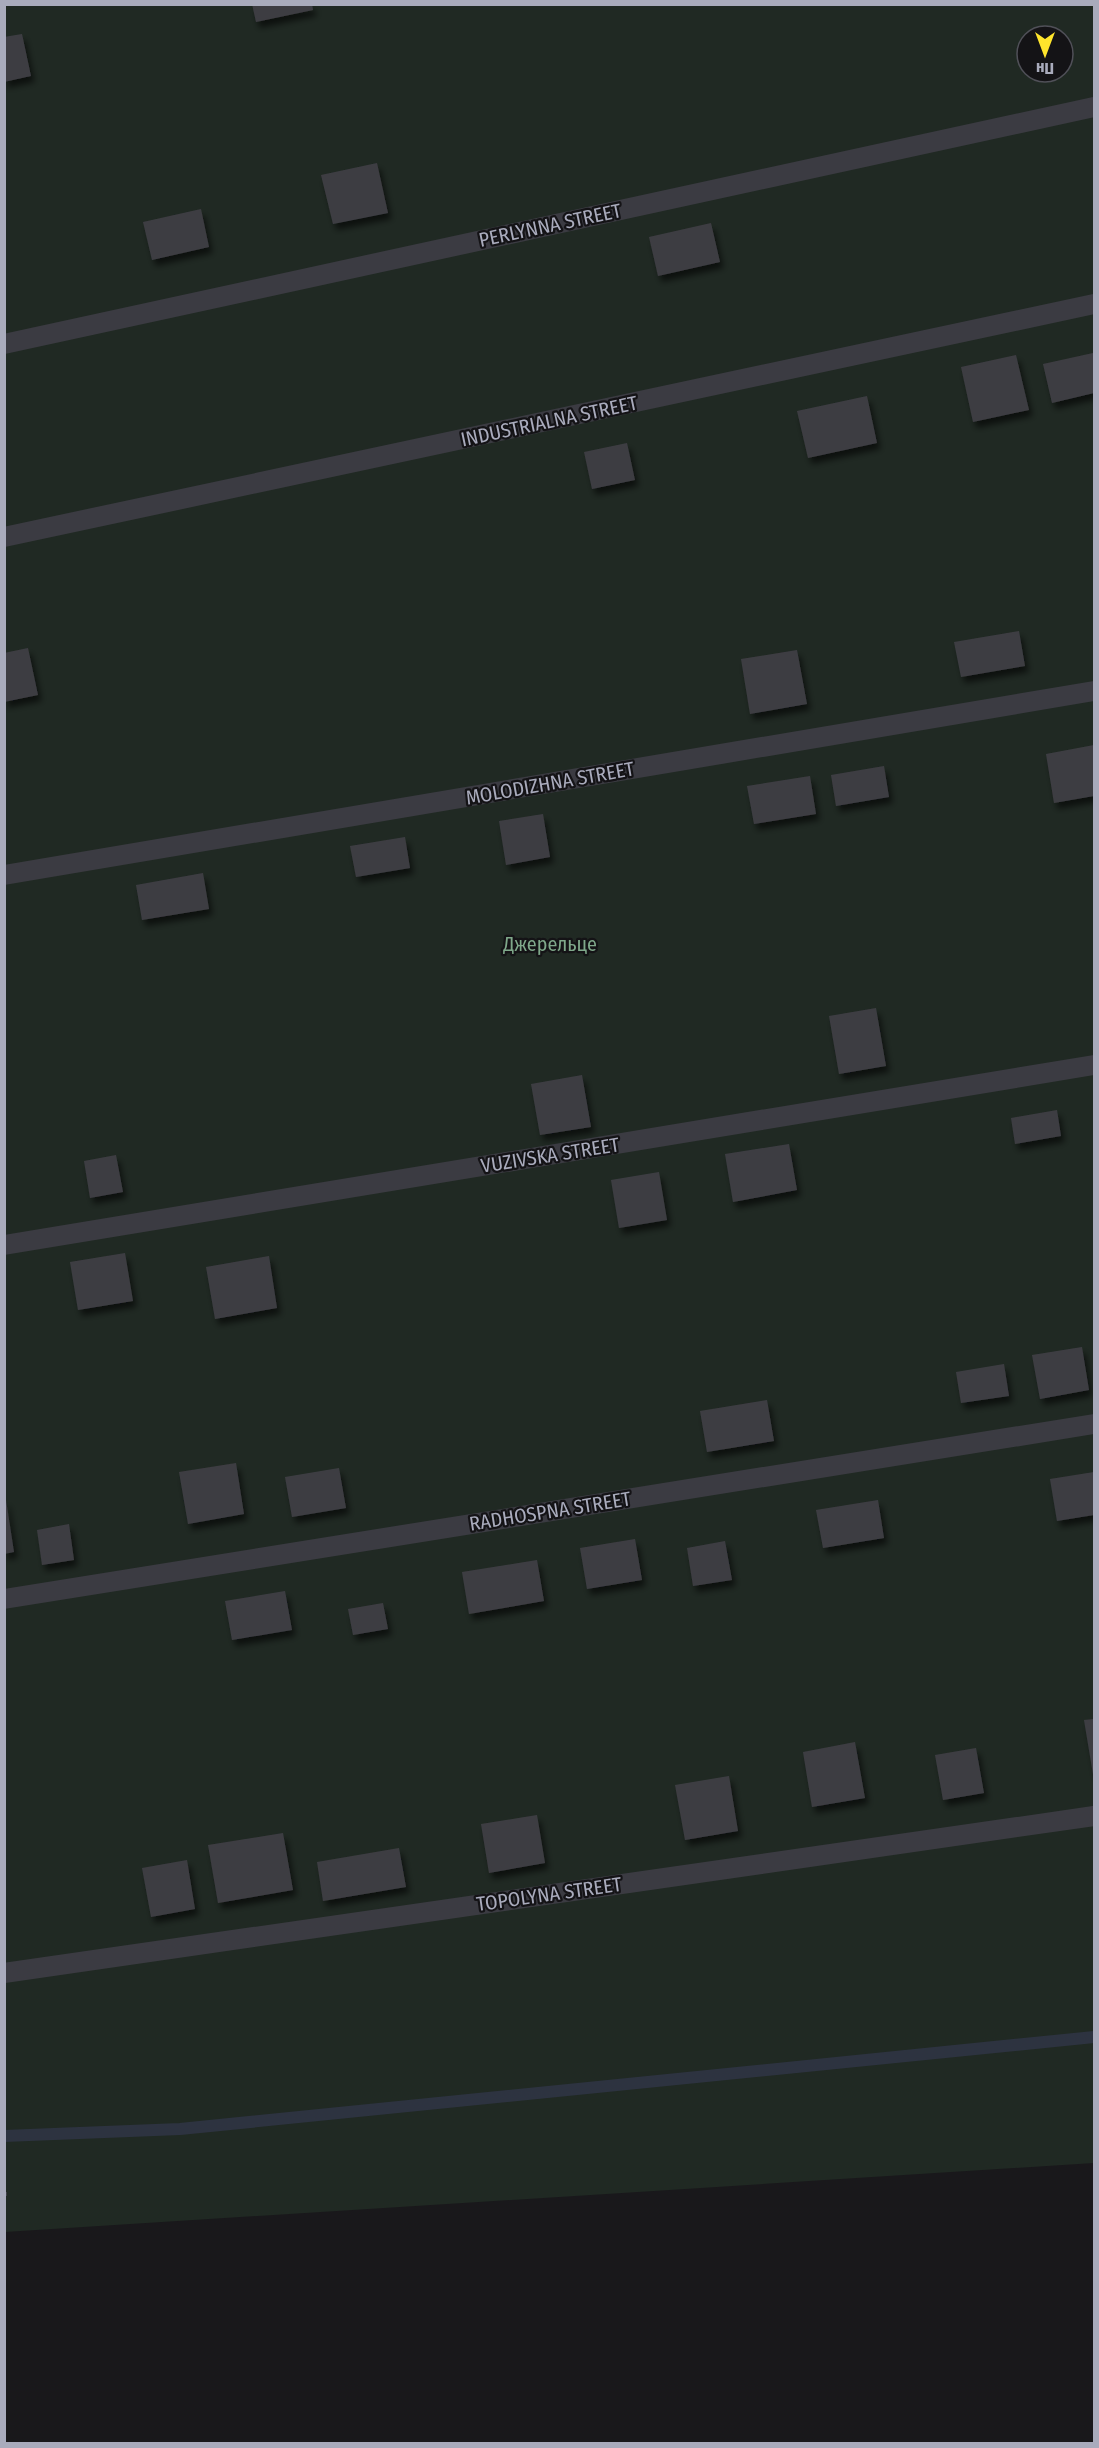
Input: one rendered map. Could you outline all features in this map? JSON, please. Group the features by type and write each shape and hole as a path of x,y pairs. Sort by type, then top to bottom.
{"lane":[{"name":"PERLYNNA STREET","path":"4,344 1095,107"},
{"name":"INDUSTRIALNA STREET","path":"4,537 1095,304"},
{"name":"MOLODIZHNA STREET","path":"4,874 1095,691"},
{"name":"VUZIVSKA STREET","path":"4,1245 1095,1065"},
{"name":"RADHOSPNA STREET","path":"4,1599 1095,1424"},
{"name":"TOPOLYNA STREET","path":"4,1973 1095,1816"}],"green space":[{"name":"Джерельце","path":"5,5 1094,5 1094,2163 5,2232"}],"building":[{"path":"252,4 312,4 313,10 256,22"},
{"path":"22,34 31,76 4,82 4,37"},
{"path":"377,163 388,213 333,224 321,175"},
{"path":"201,209 209,247 152,260 143,222"},
{"path":"711,223 720,262 658,276 649,237"},
{"path":"1093,353 1094,393 1052,403 1043,364"},
{"path":"1016,355 1029,410 973,422 961,367"},
{"path":"867,396 877,443 808,458 797,411"},
{"path":"627,443 635,480 592,489 584,452"},
{"path":"1019,631 1025,666 961,677 954,642"},
{"path":"28,648 38,695 4,702 4,653"},
{"path":"797,650 807,704 750,714 741,659"},
{"path":"1094,745 1094,796 1054,803 1046,754"},
{"path":"884,766 889,797 836,806 831,775"},
{"path":"810,776 816,814 754,824 747,786"},
{"path":"543,814 550,857 506,865 499,821"},
{"path":"405,837 410,868 356,877 350,846"},
{"path":"203,873 209,909 142,920 136,885"},
{"path":"876,1008 886,1066 839,1074 829,1016"},
{"path":"582,1075 591,1127 540,1135 531,1084"},
{"path":"1057,1110 1061,1136 1015,1144 1011,1118"},
{"path":"789,1144 797,1190 733,1202 725,1154"},
{"path":"116,1155 123,1192 90,1198 84,1161"},
{"path":"659,1172 667,1220 619,1228 611,1180"},
{"path":"125,1253 133,1301 78,1310 70,1262"},
{"path":"269,1256 277,1308 215,1319 206,1267"},
{"path":"1082,1347 1089,1390 1040,1399 1032,1355"},
{"path":"1004,1364 1009,1396 961,1403 956,1372"},
{"path":"767,1400 774,1441 707,1452 700,1411"},
{"path":"236,1463 244,1514 188,1524 179,1472"},
{"path":"339,1468 346,1508 292,1517 285,1477"},
{"path":"1094,1472 1094,1515 1057,1521 1050,1479"},
{"path":"6,1500 14,1552 4,1554 4,1501"},
{"path":"878,1500 884,1538 823,1548 816,1510"},
{"path":"69,1524 74,1560 42,1565 37,1530"},
{"path":"635,1539 642,1580 587,1589 580,1548"},
{"path":"725,1541 732,1580 693,1586 687,1548"},
{"path":"537,1560 544,1601 469,1614 462,1572"},
{"path":"285,1591 292,1630 232,1640 225,1601"},
{"path":"383,1603 388,1629 353,1635 348,1609"},
{"path":"1094,1719 1094,1774 1093,1774 1084,1720"},
{"path":"855,1742 865,1798 812,1807 803,1752"},
{"path":"976,1748 984,1793 943,1800 935,1755"},
{"path":"729,1776 738,1831 685,1840 675,1785"},
{"path":"537,1815 545,1863 489,1873 481,1824"},
{"path":"283,1833 293,1890 218,1903 208,1845"},
{"path":"399,1848 406,1887 323,1901 317,1862"},
{"path":"187,1860 195,1909 151,1917 142,1868"}],"waterway":[{"path":"4,2136 180,2129 1094,2037"}]}
